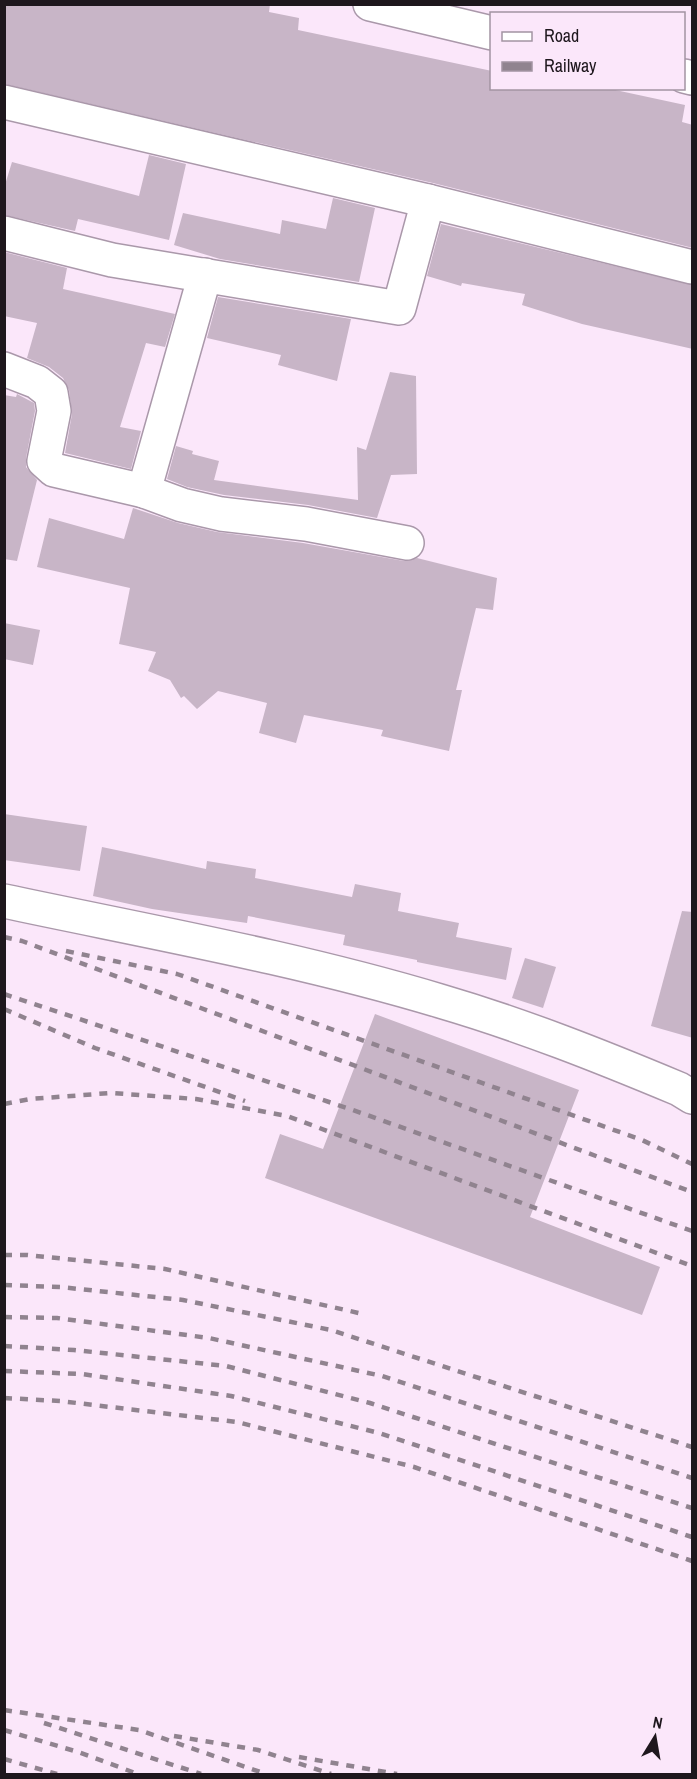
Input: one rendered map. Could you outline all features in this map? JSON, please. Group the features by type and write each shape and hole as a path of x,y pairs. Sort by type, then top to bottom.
{"street":[{"path":"370,4 490,33"},
{"path":"4,102 428,201 693,267"},
{"path":"4,233 112,260 399,308 428,201"},
{"path":"144,491 205,275"},
{"path":"4,369 38,382 51,393 54,411 44,461 54,470 144,491 182,505 221,514 306,524 407,543"},
{"path":"4,901 281,960 438,1000 576,1046 693,1097"}],"building":[{"path":"4,4 270,4 269,12 299,18 298,30 490,71 490,90 615,90 685,105 682,122 693,125 693,248 433,183 4,84"},
{"path":"149,155 186,164 169,240 78,219 75,231 4,215 4,188 12,162 139,196"},
{"path":"333,198 375,208 359,282 220,259 174,245 183,213 280,234 282,220 326,229"},
{"path":"441,224 693,285 693,349 582,324 522,305 525,294 462,283 461,286 427,276"},
{"path":"4,252 67,268 63,289 175,314 165,347 146,343 120,427 141,431 131,469 65,453 72,414 69,390 63,378 49,367 27,358 37,323 4,316"},
{"path":"218,297 351,319 337,381 278,365 281,355 207,338"},
{"path":"390,372 416,376 417,474 391,475 377,518 308,505 224,495 187,487 167,479 176,446 193,451 192,454 219,461 214,480 358,500 357,447 366,450"},
{"path":"17,394 34,403 35,411 26,467 37,480 17,561 4,559 4,395 16,397"},
{"path":"133,508 178,523 217,532 303,543 404,561 417,558 497,578 493,610 476,608 456,690 462,690 449,751 381,736 383,730 304,715 296,743 259,733 267,703 218,691 197,709 184,696 181,698 170,680 148,671 156,652 119,644 130,588 37,567 49,518 124,539"},
{"path":"4,623 40,630 33,665 4,659"},
{"path":"4,814 87,826 80,871 4,860"},
{"path":"102,847 206,869 207,861 256,869 255,878 352,897 355,884 401,893 398,911 459,923 456,937 512,948 506,980 343,945 345,935 248,916 247,923 152,909 93,896"},
{"path":"682,911 693,912 693,1038 651,1026"},
{"path":"525,958 556,967 543,1008 512,998"},
{"path":"375,1014 579,1090 530,1217 660,1267 642,1315 265,1178 280,1134 323,1149"}],"railway":[{"path":"4,937 22,941 692,1192"},
{"path":"66,951 177,974 642,1140 692,1164"},
{"path":"4,994 353,1110 692,1231"},
{"path":"4,1009 95,1048 245,1101"},
{"path":"4,1104 30,1099 111,1093 196,1099 287,1116 692,1266"},
{"path":"4,1255 27,1255 165,1269 363,1314"},
{"path":"4,1285 60,1287 183,1300 331,1330 692,1447"},
{"path":"4,1317 57,1318 209,1338 382,1376 692,1478"},
{"path":"4,1346 74,1350 226,1366 370,1403 692,1508"},
{"path":"4,1371 82,1374 231,1396 379,1433 692,1537"},
{"path":"4,1398 60,1401 237,1422 414,1467 692,1561"},
{"path":"4,1710 139,1730 266,1774"},
{"path":"44,1723 201,1774"},
{"path":"4,1730 78,1752 138,1774"},
{"path":"174,1736 258,1750 331,1774"},
{"path":"299,1757 397,1774"},
{"path":"4,1759 57,1774"}]}
